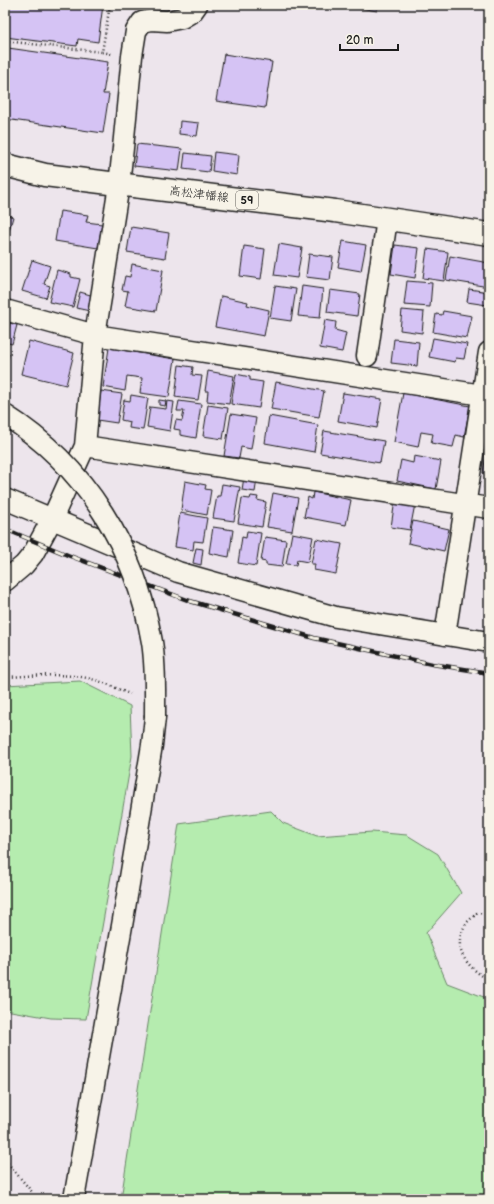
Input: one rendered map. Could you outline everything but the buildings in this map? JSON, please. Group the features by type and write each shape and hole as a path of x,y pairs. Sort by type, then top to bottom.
{"main road":[{"name":"高松津幡線","path":"5,165 45,175 335,211 489,234"}],"street":[{"path":"5,581 24,565 33,554 52,519 85,446 95,335 119,185 132,56 136,31 142,22 151,20 167,21 182,18 192,12 197,5"},
{"path":"367,356 387,219"},
{"path":"5,310 95,335 486,396"},
{"path":"444,635 465,504 486,396 489,352"},
{"path":"5,416 22,426 51,450 76,477 99,506 118,538 133,572 145,607 152,644 156,680 155,718 152,744 74,1199"},
{"path":"85,446 489,508"},
{"path":"5,499 178,572 336,617 489,642"}],"path":[{"path":"102,52 110,5"},
{"path":"5,41 132,56"},
{"path":"5,677 60,675 79,676 96,680 130,694"},
{"path":"489,914 477,913 466,924 459,941 464,958 476,972 489,980"},
{"path":"5,1160 33,1193"}],"green space":[{"path":"80,681 130,706 132,756 86,1019 51,1018 5,1010 5,685"},
{"path":"271,811 283,823 317,836 372,832 407,835 438,854 461,893 426,933 447,983 489,999 489,1199 121,1199 179,824"}],"railway":[{"path":"5,529 70,556 190,601 314,638 432,664 489,673"}]}
